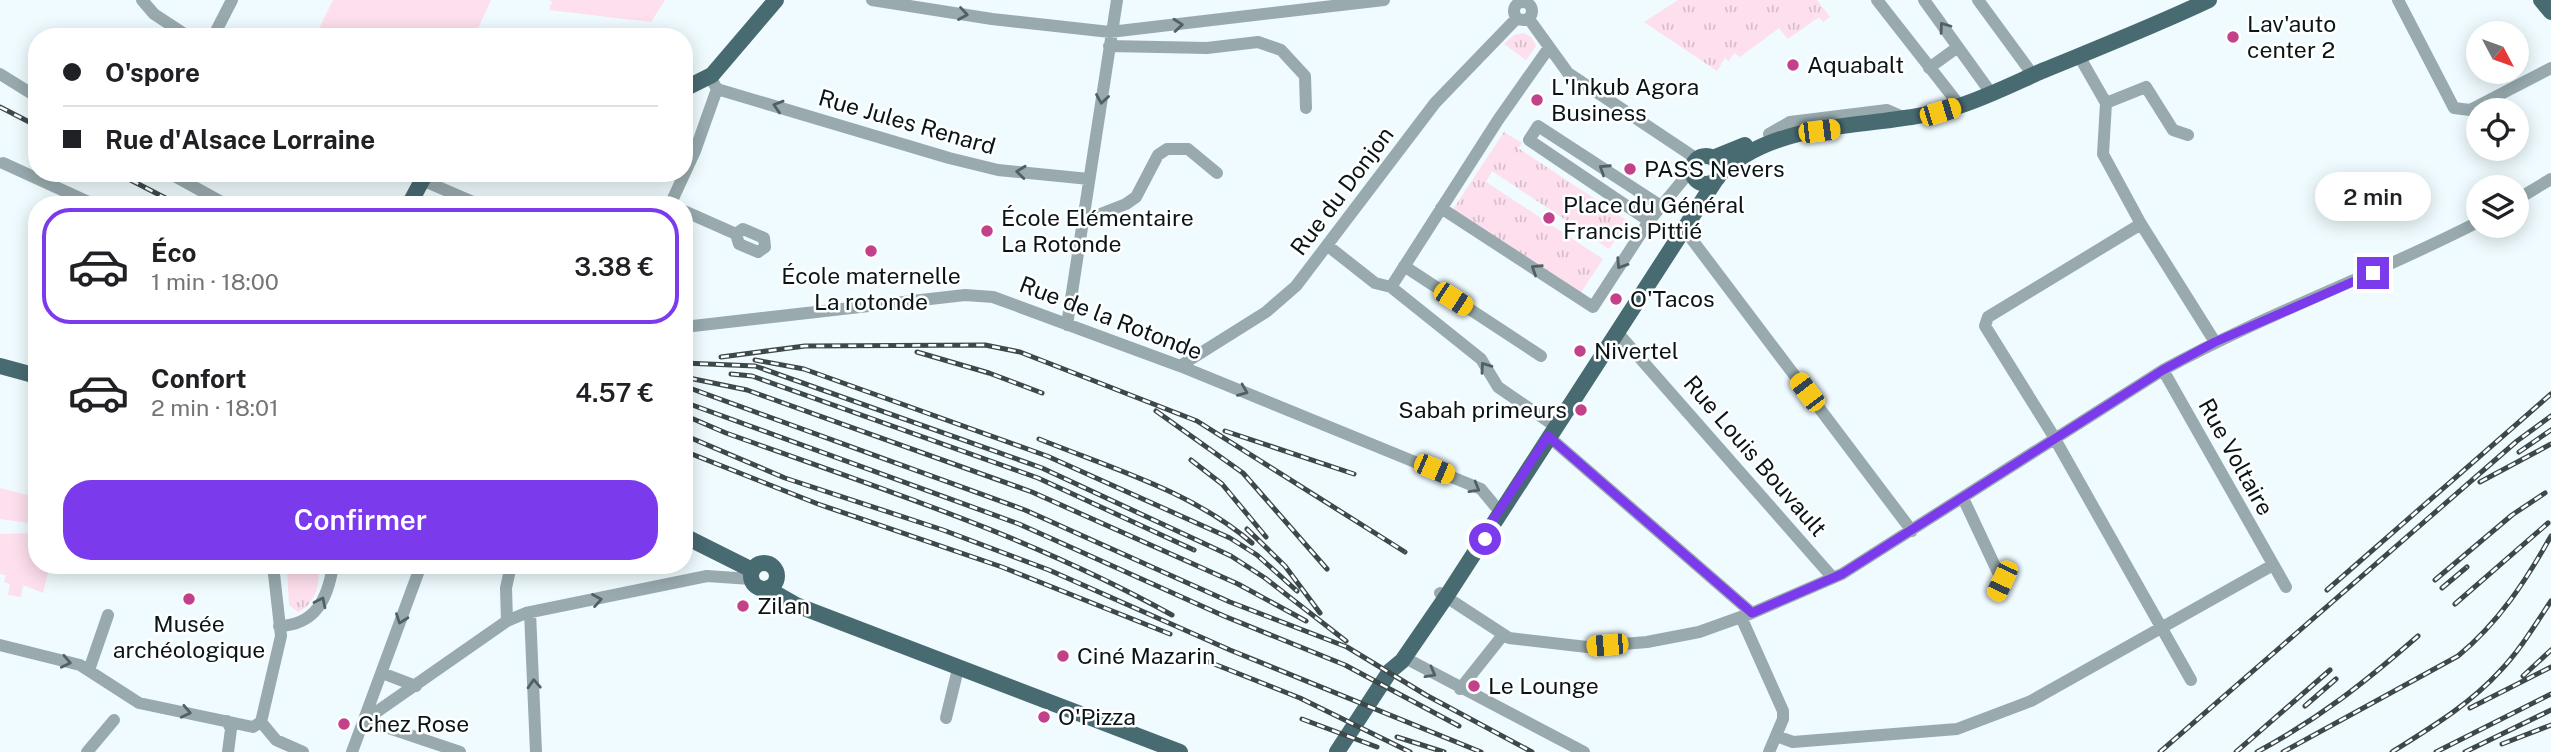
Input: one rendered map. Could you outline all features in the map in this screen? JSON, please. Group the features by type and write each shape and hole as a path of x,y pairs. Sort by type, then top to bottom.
{"main road":[{"path":"1695,164 1707,184 1742,155 1800,133 1909,120 1960,106 2132,36 2209,0"},
{"path":"2541,0 2551,12"},
{"path":"693,87 713,83 771,2"},
{"path":"1695,164 1769,134 1786,131 1800,133"},
{"path":"1338,751 1396,666 1394,660 1448,598 1455,575 1528,468 1679,232 1699,210 1707,190 1717,177 1718,165 1695,164"},
{"path":"1679,232 1693,195 1695,164"},
{"path":"0,366 28,374"},
{"path":"1455,575 1476,545 1495,506 1528,468"},
{"path":"693,541 751,574 759,589 774,591 958,669 1180,752"},
{"path":"751,574 759,564 771,565 777,573 774,591"}],"street":[{"path":"142,0 154,14 175,28"},
{"path":"218,28 232,0"},
{"path":"872,0 992,19 1111,32 1384,0"},
{"path":"1067,325 1117,0"},
{"path":"1877,0 1960,106"},
{"path":"1924,0 1991,93"},
{"path":"1978,0 2033,75"},
{"path":"2398,0 2454,108 2470,110 2551,68"},
{"path":"1441,208 1593,307 1649,222 1695,164 1568,73 1514,9 1514,2 1533,2 1533,12 1523,18"},
{"name":"Rue du Donjon","path":"1180,366 1286,296 1328,246 1435,103 1523,18"},
{"path":"1109,46 1195,48 1258,42 1281,50 1305,76 1306,107"},
{"path":"1929,68 1958,47"},
{"path":"1391,287 1529,72 1548,49"},
{"path":"2079,56 2106,103 2103,154 2141,224 2215,342"},
{"path":"0,74 28,91"},
{"path":"693,155 713,83"},
{"name":"Rue Jules Renard","path":"713,83 949,159 998,170 1089,179"},
{"path":"2106,103 2146,87 2173,130 2188,135"},
{"path":"1769,134 1790,122 1887,110 1909,120"},
{"path":"1649,222 1529,140 1538,126 1661,206"},
{"path":"1082,216 1100,214 1136,197 1158,155 1167,149 1188,149 1217,173"},
{"path":"4,163 28,174"},
{"path":"2529,192 2551,179"},
{"path":"45,182 75,196"},
{"path":"185,182 211,196"},
{"path":"434,182 462,196"},
{"path":"693,215 736,234"},
{"path":"2141,224 1988,317 1985,326 2054,438 2192,680"},
{"path":"1448,598 1503,635 1587,647 1647,642 1699,632 1747,615 1833,578 1912,531 2163,370 2215,342 2373,273 2466,228"},
{"path":"1679,232 1690,237 1912,531"},
{"path":"1328,246 1375,283 1391,287 1480,359 1498,387 1551,431 1747,615 1783,712 1769,752"},
{"path":"1404,266 1541,356"},
{"name":"Rue de la Rotonde","path":"693,326 965,295 1005,300 1180,366 1481,489 1495,506"},
{"name":"Rue Louis Bouvault","path":"1617,331 1833,578"},
{"name":"Rue Voltaire","path":"2163,370 2286,587"},
{"path":"1963,498 2002,581 1996,594"},
{"path":"1776,736 1793,742 1957,729 2031,701 2273,565"},
{"path":"0,645 80,665 139,703 253,727 261,722 281,636 286,626 274,574"},
{"path":"286,626 310,618 324,602 331,574"},
{"path":"352,752 418,574"},
{"path":"507,621 506,588 509,574"},
{"path":"365,720 507,621 530,612 707,576 751,574"},
{"path":"530,612 536,752"},
{"path":"89,670 108,615"},
{"path":"1460,689 1503,635"},
{"path":"1396,666 1409,660 1584,752"},
{"path":"946,719 958,669"},
{"path":"382,673 416,686"},
{"path":"87,752 114,720"},
{"path":"365,720 460,752"},
{"path":"227,721 232,734 228,752"},
{"path":"261,722 276,740"},
{"path":"232,734 241,730 276,740 303,752"}],"green space":[{"path":"333,0 491,0 478,28 319,28"},
{"path":"549,0 665,0 651,22 549,10 552,2"},
{"path":"1678,0 1817,0 1830,17 1823,22 1819,17 1788,39 1779,28 1740,57 1734,53 1729,61 1725,58 1717,71 1644,22"},
{"path":"1524,33 1531,37 1536,46 1526,60 1504,44 1514,35"},
{"name":"Place du Général Francis Pittié","path":"1504,132 1522,143 1518,148 1628,221 1609,249 1492,171 1486,182 1603,259 1578,297 1450,214"},
{"path":"0,488 28,493 28,523 0,519"},
{"path":"28,533 28,574 48,574 43,593 23,585 21,597 8,595 10,584 4,582 6,575 0,574 0,534"},
{"path":"287,574 318,574 315,594 308,605 298,612 289,605"}],"railway":[{"path":"0,107 28,121"},
{"path":"134,182 162,196"},
{"path":"721,357 805,346 985,345 1020,352 1197,421 1405,552"},
{"path":"917,352 989,373 1042,393"},
{"path":"755,360 804,369 1047,456 1230,538 1257,555 1297,591"},
{"path":"693,363 755,366 1042,468 1231,556 1265,578 1346,641"},
{"path":"731,374 752,376 1038,478 1194,550"},
{"path":"693,379 747,390 1032,492 1238,584 1306,621"},
{"path":"693,389 1025,510 1230,602 1347,647 1426,695 1532,752"},
{"path":"2327,590 2551,394"},
{"path":"693,405 1019,524 1224,616 1345,665 1459,726"},
{"path":"1156,411 1243,473 1327,569"},
{"path":"2160,752 2517,441 2551,416"},
{"path":"693,419 1009,537 1172,615"},
{"path":"2519,452 2551,430"},
{"path":"1225,431 1354,474"},
{"path":"693,439 785,478 943,530 1049,570 1230,650 1481,752"},
{"path":"1039,439 1178,495 1229,525 1252,543"},
{"path":"2480,482 2551,444"},
{"path":"693,455 818,504 1002,567 1170,634"},
{"path":"1191,460 1222,484 1266,537"},
{"path":"2435,580 2512,515 2545,493"},
{"path":"2455,604 2548,523"},
{"path":"1247,529 1285,566 1320,613"},
{"path":"2283,752 2458,656 2473,643 2510,600 2551,536"},
{"path":"2442,588 2467,567"},
{"path":"2392,752 2449,715 2488,683 2514,655 2551,601"},
{"path":"2257,752 2341,699 2418,636"},
{"path":"2523,676 2551,650"},
{"path":"1199,658 1300,698 1410,752"},
{"path":"2470,708 2551,667"},
{"path":"2236,752 2330,670"},
{"path":"2305,706 2336,679"},
{"path":"2436,752 2551,694"},
{"path":"2465,752 2551,710"},
{"path":"1302,719 1377,747"},
{"path":"2502,744 2551,725"},
{"path":"1397,737 1444,752"}],"place":[{"name":"Lav'auto center 2","path":"2233,37"},
{"name":"Aquabalt","path":"1793,65"},
{"name":"L'Inkub Agora Business","path":"1537,100"},
{"name":"PASS Nevers","path":"1630,169"},
{"name":"Place du Général Francis Pittié","path":"1549,218"},
{"name":"École Elémentaire La Rotonde","path":"987,231"},
{"name":"École maternelle La rotonde","path":"871,251"},
{"name":"O'Tacos","path":"1616,299"},
{"name":"Nivertel","path":"1580,351"},
{"name":"Sabah primeurs","path":"1581,410"},
{"name":"Musée archéologique","path":"189,599"},
{"name":"Zilan","path":"743,606"},
{"name":"Ciné Mazarin","path":"1063,656"},
{"name":"Le Lounge","path":"1474,686"},
{"name":"O'Pizza","path":"1044,717"},
{"name":"Chez Rose","path":"344,724"}],"route":[{"path":"1485,539 1493,520 1524,478 1548,436 1752,613 1842,574 2163,370 2215,342 2373,273"}]}
